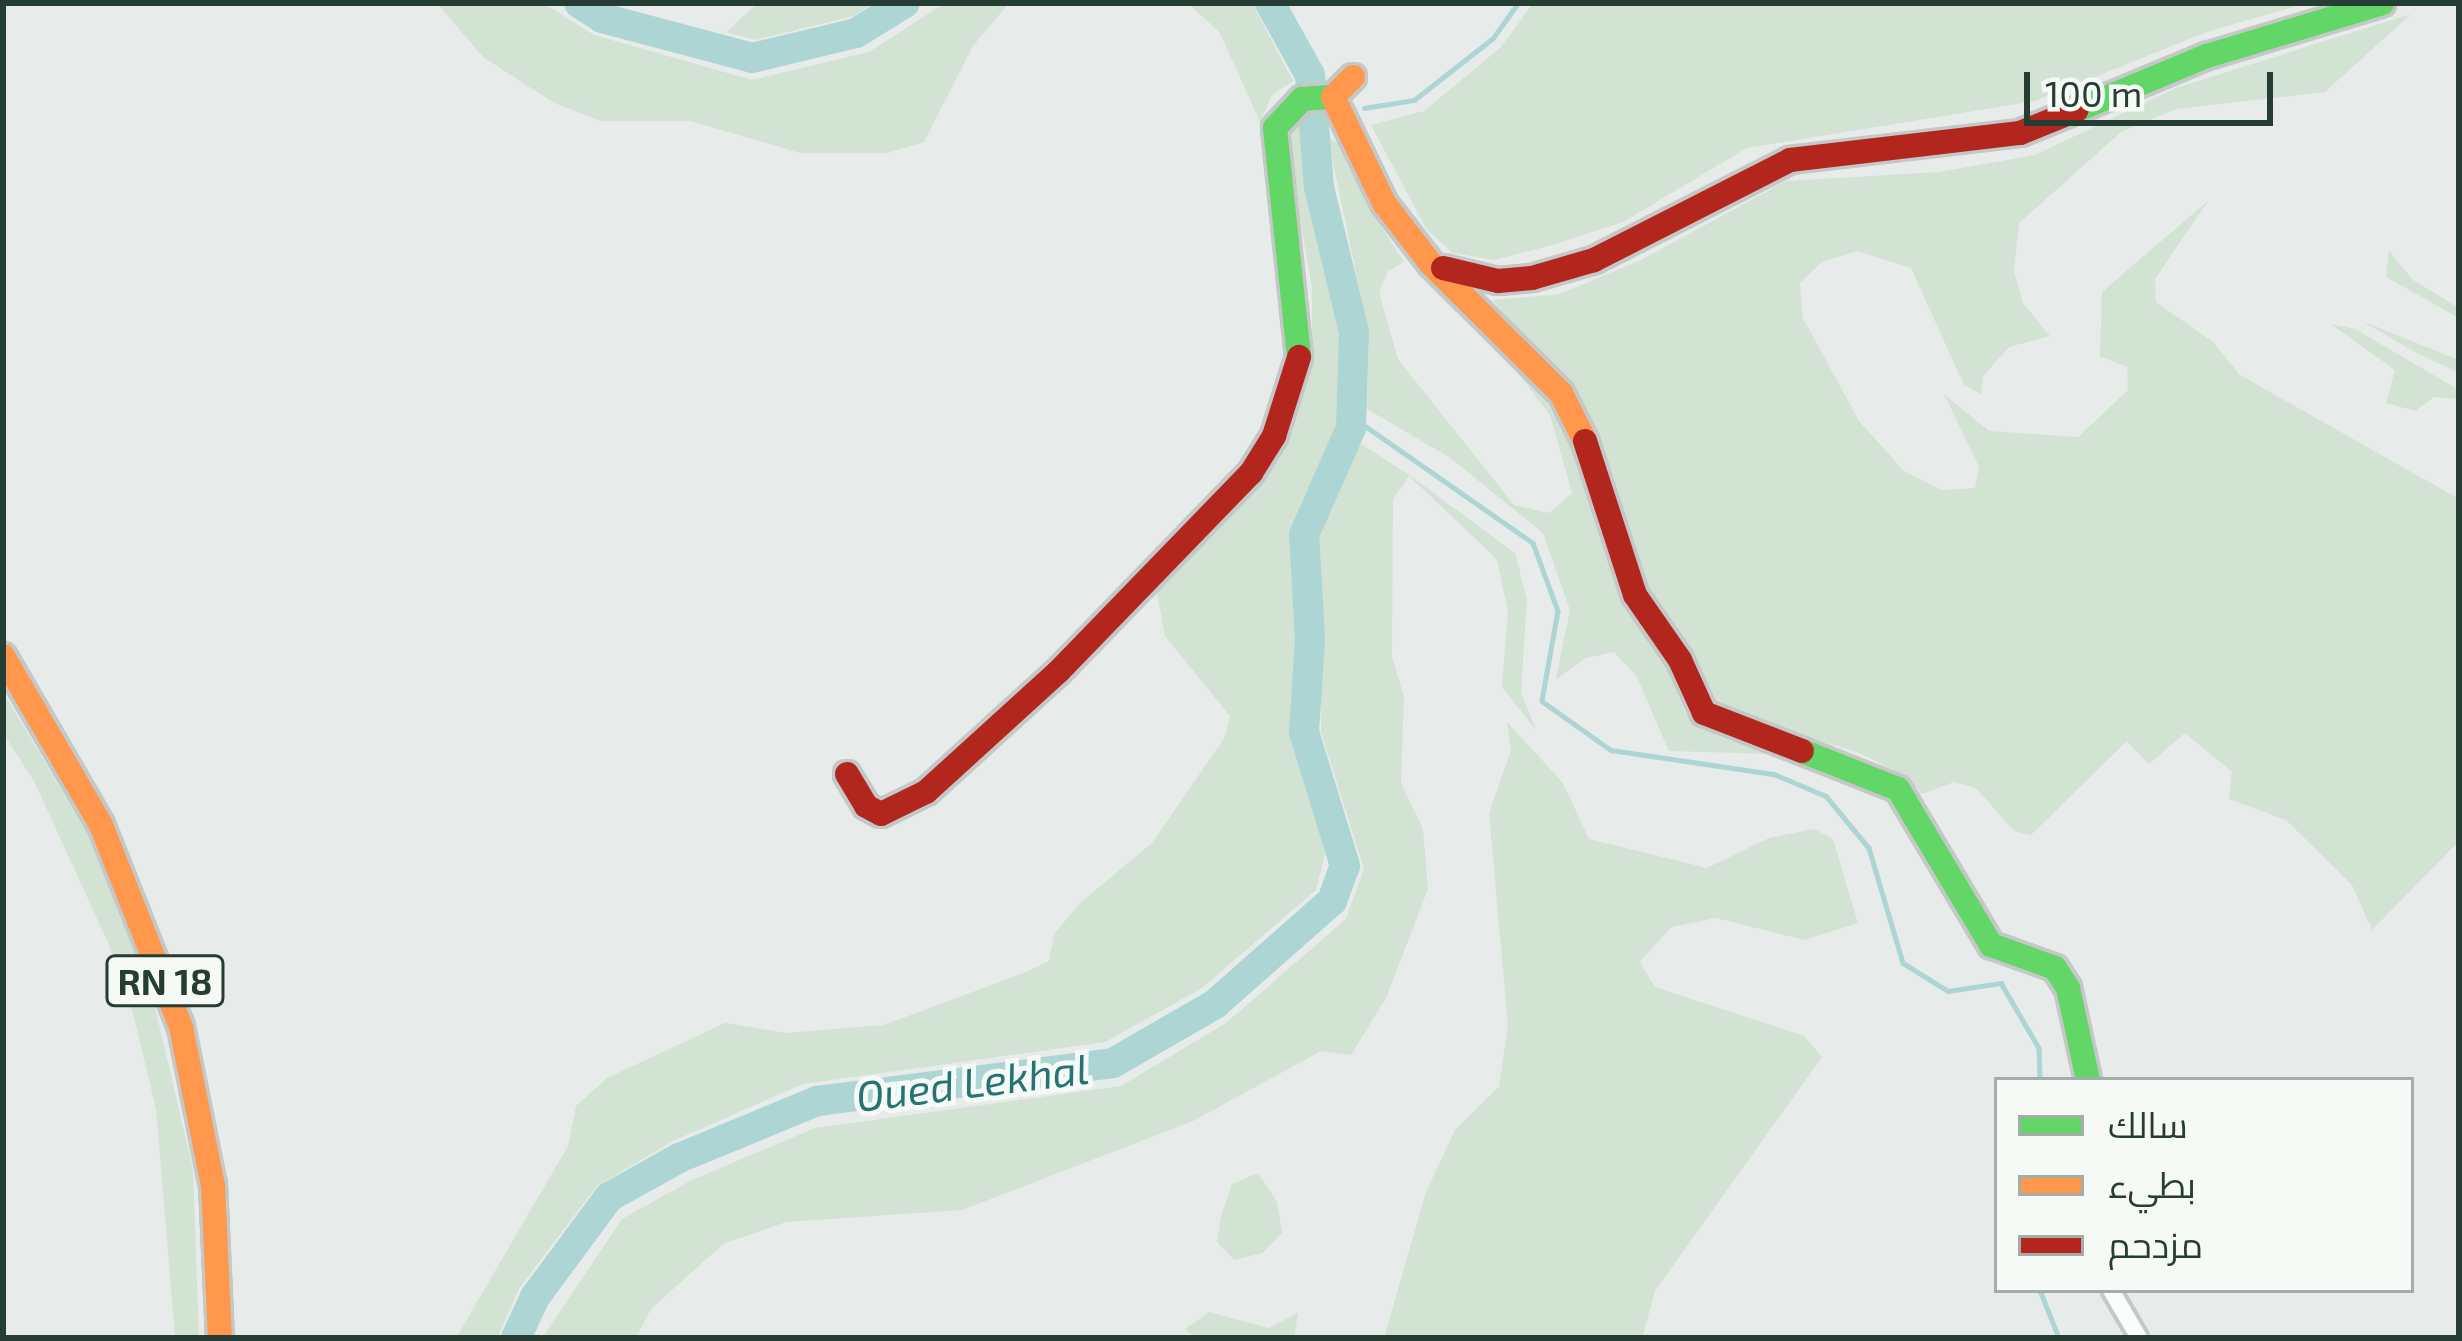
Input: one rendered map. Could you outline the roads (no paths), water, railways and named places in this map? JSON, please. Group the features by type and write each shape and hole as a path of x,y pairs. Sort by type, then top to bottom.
{"street":[{"path":"1431,264 1498,281 1532,278 1594,260 1790,160 2020,133 2206,56 2382,3"},
{"path":"1353,77 1336,85 1333,97 1384,203 1431,264 1561,394 1587,445 1635,596 1704,713 1898,789 1991,946 2055,968 2068,988 2087,1077"},
{"path":"847,774 866,806 881,814 926,792 1044,686 1251,473 1274,436 1302,348 1275,128 1302,99 1333,97"},
{"name":"RN 18","path":"3,656 101,825 181,1027 214,1185 220,1338"},
{"path":"2113,1293 2139,1338"}],"waterway":[{"name":"Oued Lekhal","path":"579,3 602,18 752,58 856,33 905,3"},
{"name":"Oued Lekhal","path":"516,1338 535,1297 609,1197 679,1158 817,1101 1113,1063 1215,1004 1332,901 1345,866 1304,732 1310,638 1304,535 1351,428 1354,332 1319,187 1310,75 1270,3"},
{"path":"1364,108 1414,100 1493,38 1518,3"},
{"path":"1351,416 1533,543 1558,611 1542,701 1611,750 1774,774 1826,796 1869,848 1903,963 1948,991 2001,983 2039,1048 2040,1077"},
{"path":"2041,1293 2059,1338"}]}
